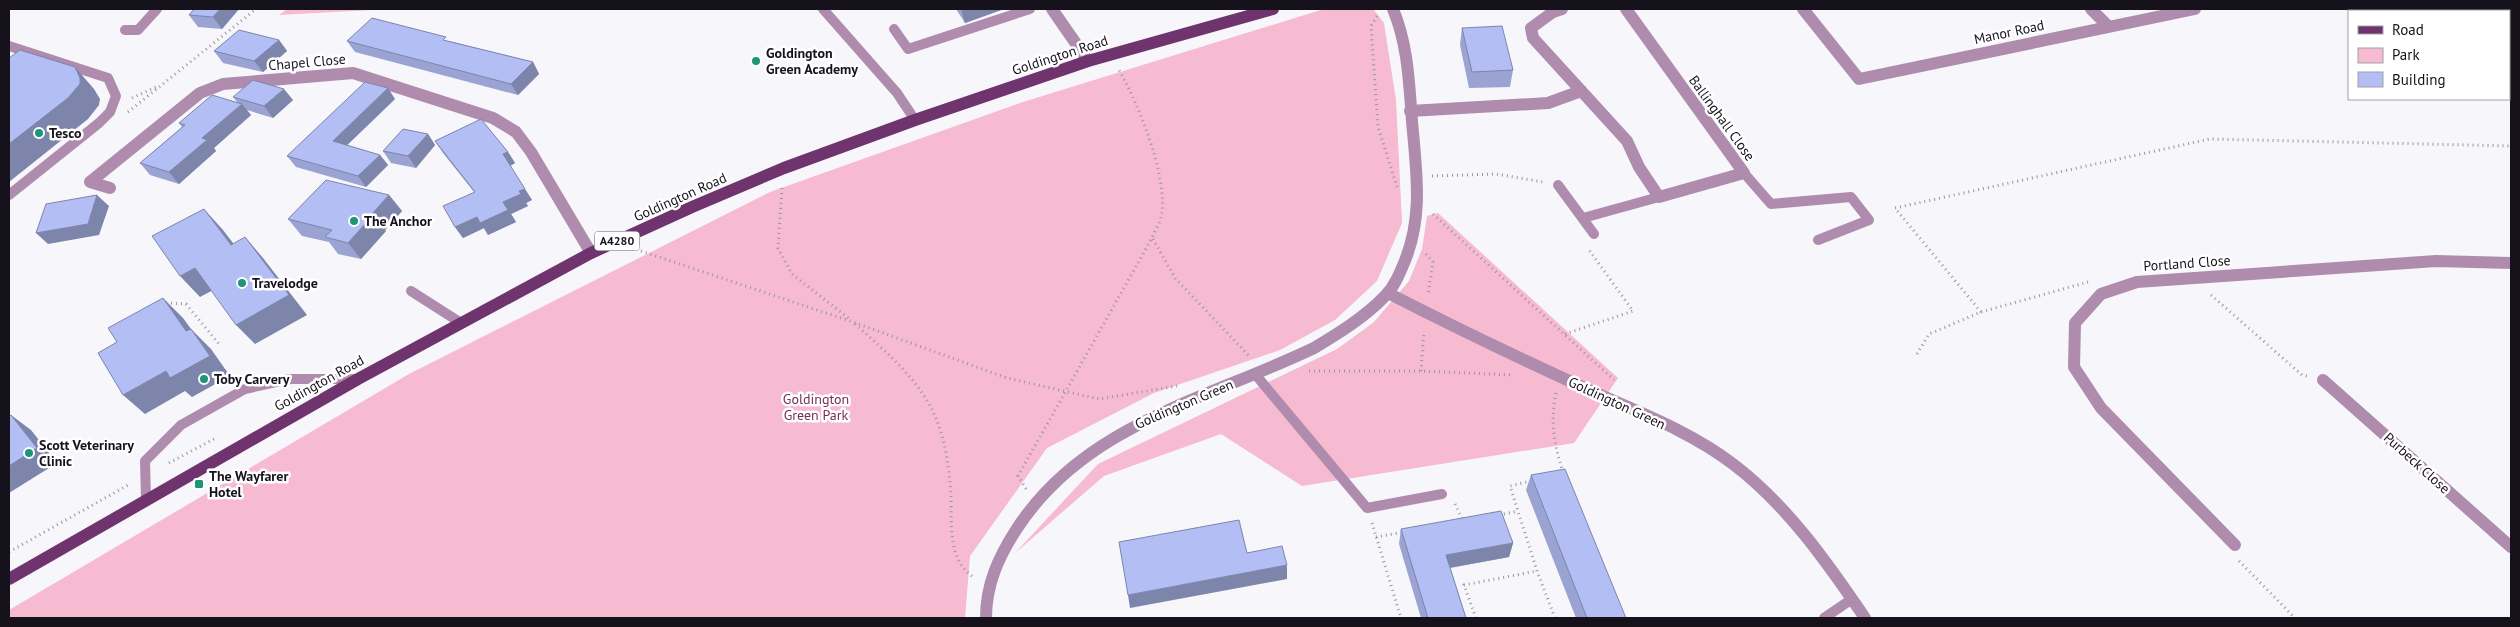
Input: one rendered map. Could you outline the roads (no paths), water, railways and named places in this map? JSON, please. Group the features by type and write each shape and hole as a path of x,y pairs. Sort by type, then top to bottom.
{"main road":[{"name":"Goldington Road","path":"9,579 358,379 591,252 784,168 915,120 1088,61 1272,9"}],"street":[{"path":"1052,9 1088,61"},
{"name":"Goldington Green","path":"986,618 988,582 1005,546 1034,502 1080,458 1136,424 1307,351 1351,326 1388,293 1405,260 1417,223 1417,176 1410,110 1408,55 1401,26 1393,9"},
{"path":"1562,9 1553,12 1531,28 1533,38 1627,141 1639,167 1659,197"},
{"name":"Ballinghall Close","path":"1626,9 1744,174 1659,197"},
{"name":"Manor Road","path":"1803,9 1858,79 2195,9"},
{"path":"2091,9 2108,26"},
{"name":"Chapel Close","path":"110,188 90,182 200,93 223,84 353,73 493,118 516,132 531,152 591,252"},
{"path":"1410,110 1548,103 1581,91"},
{"name":"Portland Close","path":"2236,545 2101,408 2074,367 2075,323 2101,294 2137,282 2436,261 2511,263"},
{"name":"Goldington Green","path":"1388,293 1476,339 1685,434 1733,464 1781,506 1818,551 1865,618"},
{"name":"Purbeck Close","path":"2322,380 2511,547"}],"lane":[{"path":"125,30 138,30 156,9"},
{"path":"823,9 897,93 915,120"},
{"path":"894,29 908,48 1030,9"},
{"path":"9,46 108,78 116,90 115,105 94,127 9,195"},
{"path":"1744,174 1771,204 1852,197 1869,220 1818,240"},
{"path":"1558,185 1594,234"},
{"name":"Ballinghall Close","path":"1582,218 1659,197"},
{"path":"411,291 460,323"},
{"path":"1260,372 1367,508 1442,494"},
{"path":"146,500 145,461 180,424 245,389 290,379 358,379"},
{"path":"1824,618 1852,599"}],"place":[{"name":"Goldington Green Academy","path":"756,61"},
{"name":"Tesco","path":"39,133"},
{"name":"The Anchor","path":"354,221"},
{"name":"Travelodge","path":"242,283"},
{"name":"Toby Carvery","path":"204,379"},
{"name":"Scott Veterinary Clinic","path":"29,453"},
{"name":"The Wayfarer Hotel","path":"199,484"}],"park label":[{"name":"Goldington Green Park","path":"816,408"}]}
